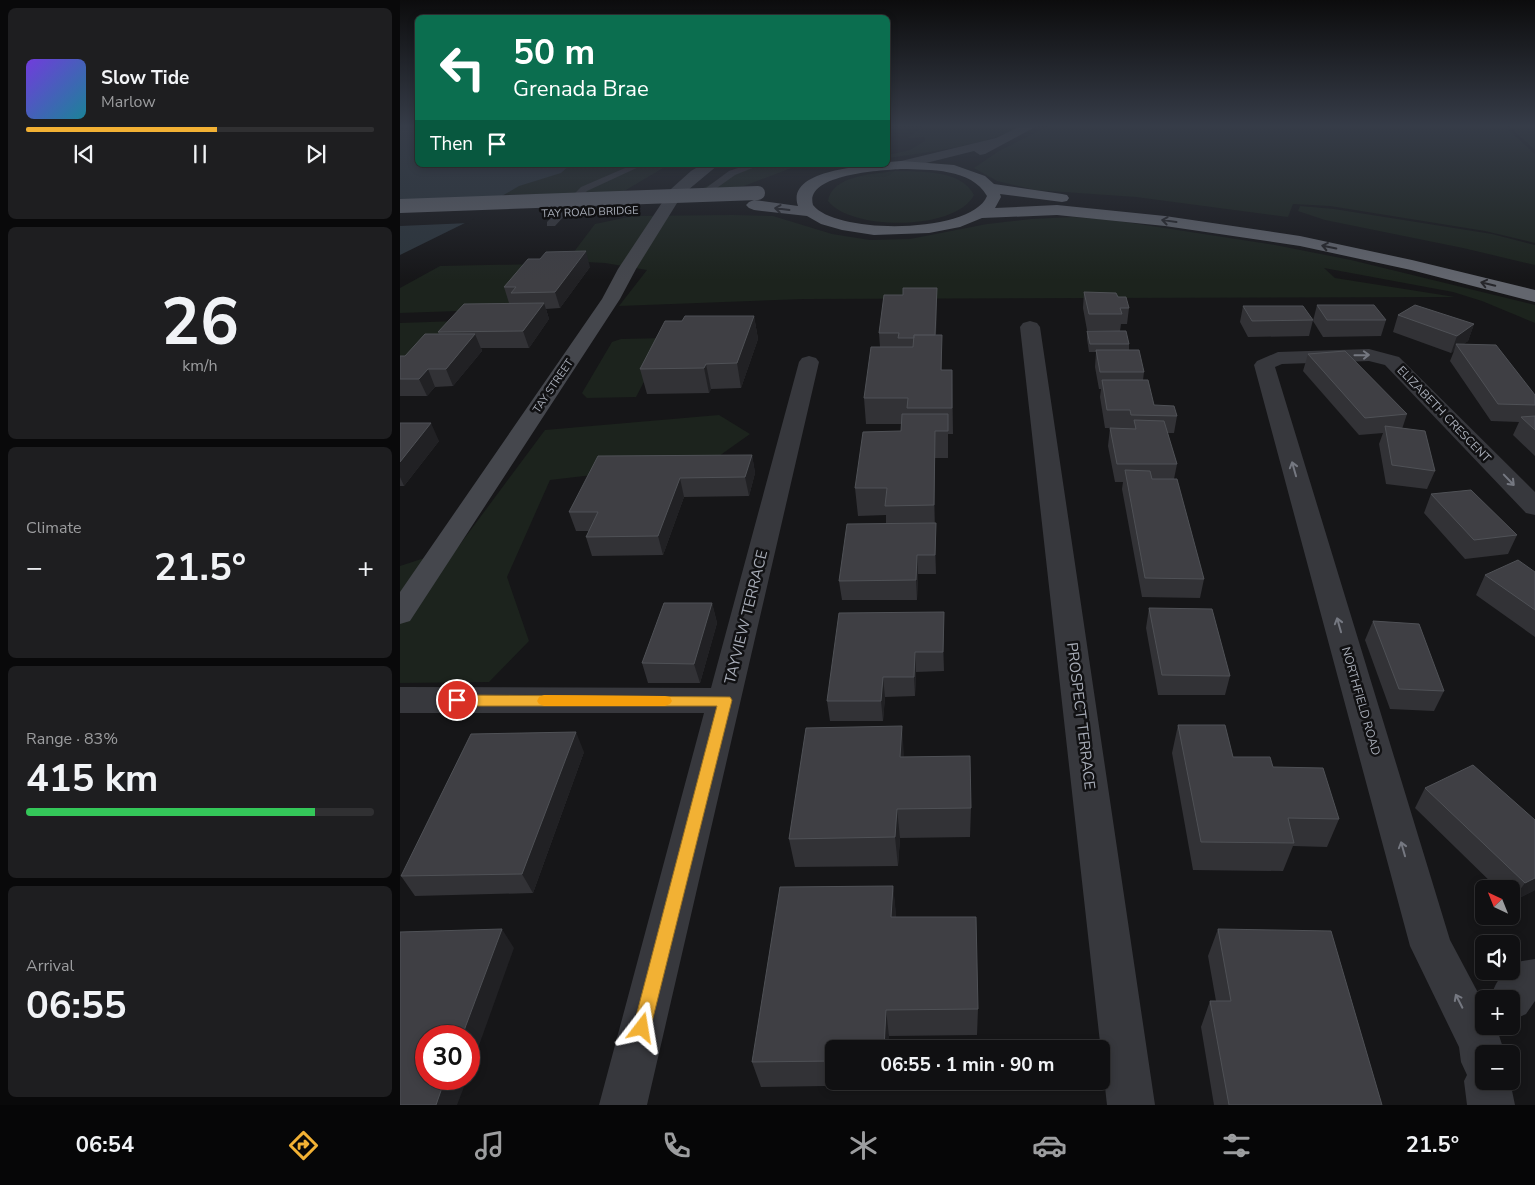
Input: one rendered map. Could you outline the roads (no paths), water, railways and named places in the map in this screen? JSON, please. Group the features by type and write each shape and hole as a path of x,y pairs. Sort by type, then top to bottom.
{"highway":[{"path":"810,212 804,204 804,196 809,188 832,177"},
{"path":"972,177 985,182 992,188 1249,219 1445,257"},
{"path":"792,190 809,188"},
{"path":"978,214 990,206 994,196 992,188"},
{"name":"TAY ROAD BRIDGE","path":"400,219 756,199 775,191"},
{"name":"TAY ROAD BRIDGE","path":"400,206 756,199 810,212 828,221 849,227 886,231 918,230 951,224 978,214"},
{"path":"978,214 1058,210 1165,221 1300,241 1412,265 1535,296"}],"main road":[{"name":"TAY STREET","path":"400,614 611,299 627,268 676,192 693,177"}],"street":[{"name":"PROSPECT TERRACE","path":"1030,327 1131,1105"},
{"name":"ELIZABETH CRESCENT","path":"1278,358 1369,354 1392,361 1535,507"},
{"name":"NORTHFIELD ROAD","path":"1278,358 1264,365 1431,946 1481,1045"},
{"name":"TAYVIEW TERRACE","path":"623,1105 809,362"},
{"path":"400,700 725,700"},
{"path":"1517,990 1522,982 1535,980"},
{"path":"1490,1090 1491,1105"}],"lane":[{"path":"550,224 584,189 612,177"},
{"path":"711,188 727,177"}]}
